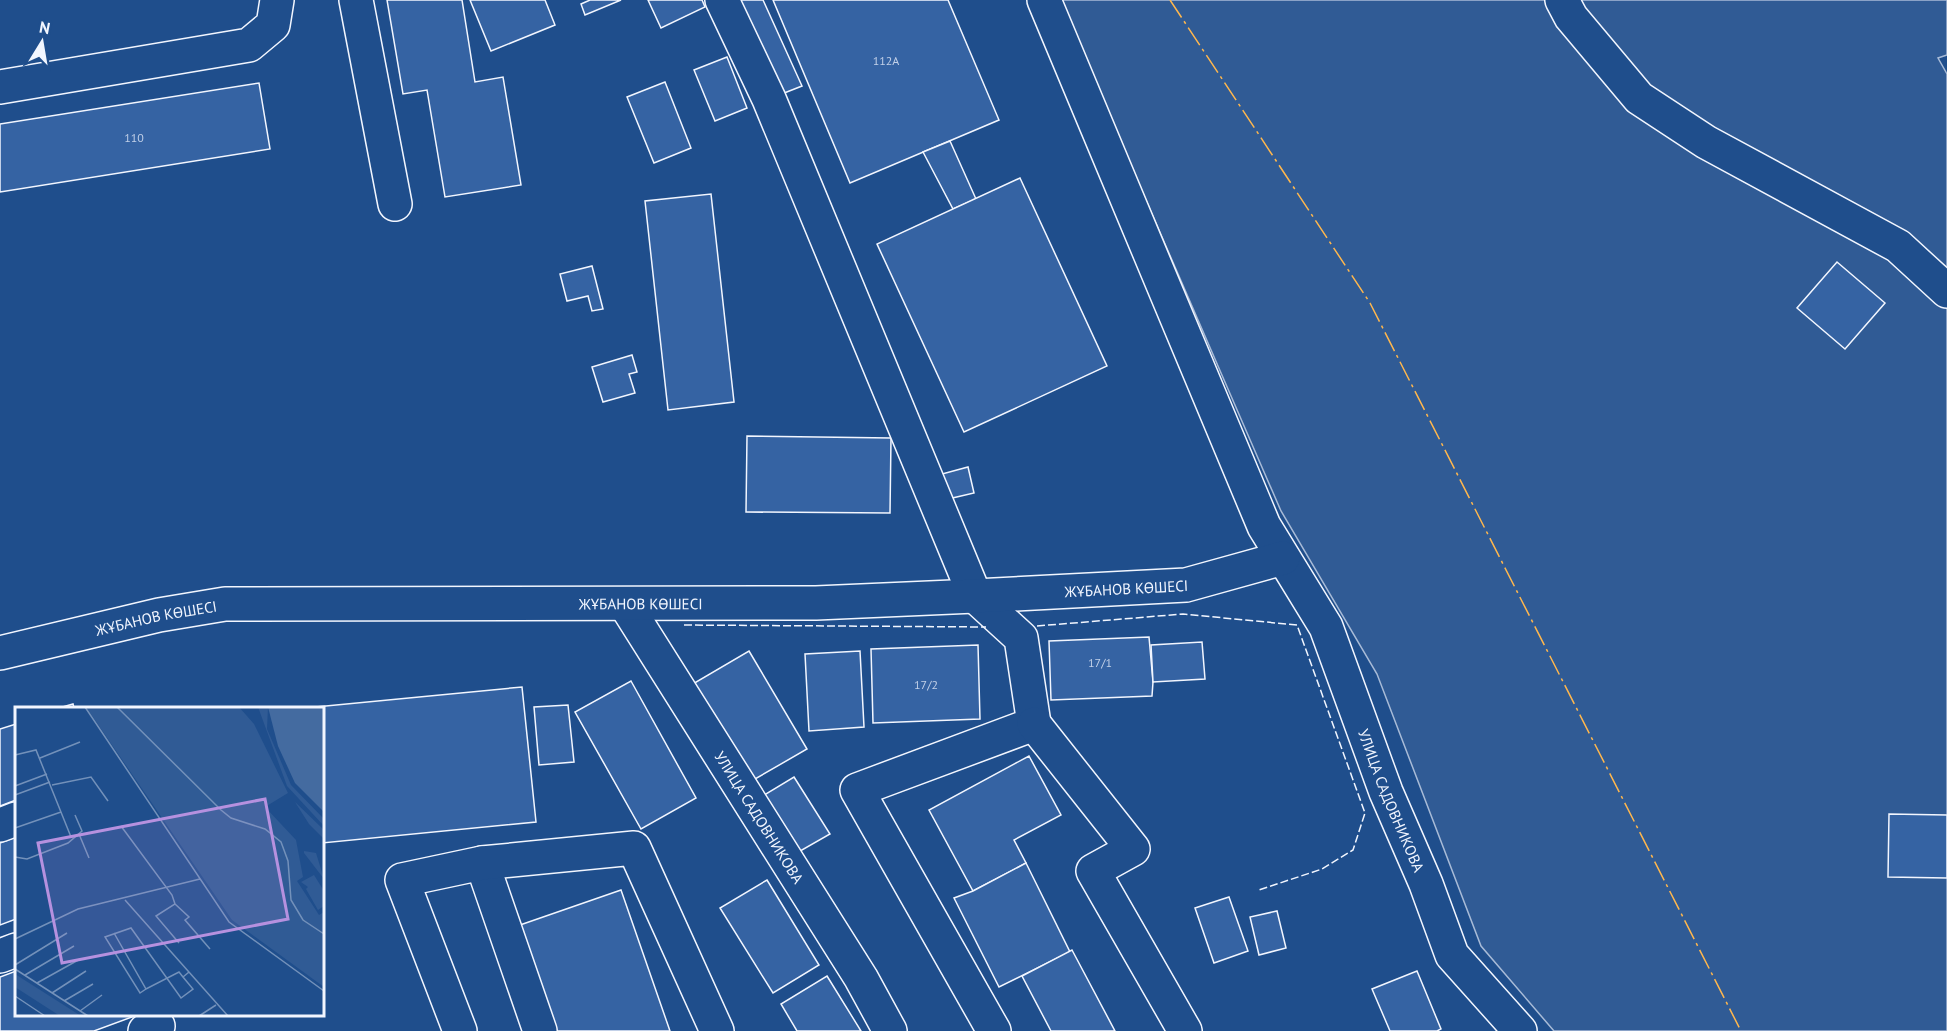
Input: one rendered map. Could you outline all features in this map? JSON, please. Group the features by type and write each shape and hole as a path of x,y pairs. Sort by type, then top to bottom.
{"street":[{"path":"0,87 249,45 273,26 277,0"},
{"path":"356,0 395,204"},
{"path":"722,0 769,99 975,597 1021,638 1034,724 1133,849 1093,871 1185,1031"},
{"name":"УЛИЦА САДОВНИКОВА","path":"1044,0 1264,526 1326,627 1386,792 1426,884 1452,956 1520,1031"},
{"path":"1562,0 1571,17 1639,98 1706,142 1898,246 1947,291"},
{"name":"ЖҰБАНОВ КӨШЕСІ","path":"0,653 159,615 225,604 816,603 975,597 1186,585 1283,558"},
{"name":"УЛИЦА САДОВНИКОВА","path":"625,604 861,978 890,1031"},
{"path":"994,1031 857,790 1034,724"},
{"path":"0,825 15,819"},
{"path":"460,1031 402,880 482,863 634,848 717,1031"},
{"path":"482,863 540,1031"},
{"path":"0,956 15,950"}],"shaded area":[{"path":"1059,0 1947,0 1947,55 1938,58 1947,74 1947,1031 1554,1031 1481,946 1377,674 1281,511"}],"building":[{"path":"387,0 462,0 475,82 503,77 521,185 445,197 427,90 403,94"},
{"path":"470,0 545,0 555,25 491,51"},
{"path":"590,0 621,0 585,15 581,4"},
{"path":"648,0 702,0 705,7 661,28"},
{"path":"729,0 763,0 802,86 769,99"},
{"path":"773,0 948,0 999,120 850,183"},
{"path":"727,57 747,108 715,121 694,70"},
{"path":"665,82 691,148 654,163 627,97"},
{"path":"259,83 270,149 0,192 0,124"},
{"path":"950,141 976,199 953,209 923,152"},
{"path":"1020,178 1107,366 964,432 877,244"},
{"path":"711,194 734,402 668,410 645,201"},
{"path":"1837,262 1885,303 1845,349 1797,308"},
{"path":"592,266 603,309 592,311 588,296 567,301 560,274"},
{"path":"632,355 637,372 629,374 635,393 603,402 592,367"},
{"path":"747,436 891,438 890,513 746,512"},
{"path":"968,467 974,493 948,499 942,474"},
{"path":"1149,637 1152,696 1051,700 1049,641"},
{"path":"1202,642 1205,679 1153,682 1151,645"},
{"path":"978,645 980,719 873,723 871,649"},
{"path":"749,651 807,749 748,783 691,685"},
{"path":"860,651 864,727 809,731 805,654"},
{"path":"631,681 696,798 641,829 575,712"},
{"path":"522,687 536,822 324,843 324,707 315,707"},
{"path":"568,705 574,762 539,765 534,707"},
{"path":"15,724 15,800 0,806 0,729"},
{"path":"1029,756 1061,815 1014,840 1026,863 973,891 929,810"},
{"path":"794,777 830,834 795,854 761,797"},
{"path":"1889,814 1947,815 1947,878 1888,877"},
{"path":"15,837 15,919 0,925 0,843"},
{"path":"1026,863 1070,952 999,987 954,898 973,891"},
{"path":"767,880 819,965 773,993 720,908"},
{"path":"621,890 670,1031 557,1031 520,925"},
{"path":"1229,897 1248,951 1214,963 1195,908"},
{"path":"1277,911 1286,948 1259,955 1250,917"},
{"path":"1072,950 1115,1031 1051,1031 1022,976"},
{"path":"15,971 15,1016 135,1016 94,1031 0,1031 0,977"},
{"path":"1417,971 1441,1029 1437,1031 1390,1031 1372,989"},
{"path":"827,976 861,1031 797,1031 781,1004"}],"fence":[{"path":"1037,626 1183,614 1297,625 1365,813 1353,850 1322,869 1259,890"},
{"path":"684,625 986,627"}],"power":[{"path":"1170,0 1370,303 1741,1031"}]}
